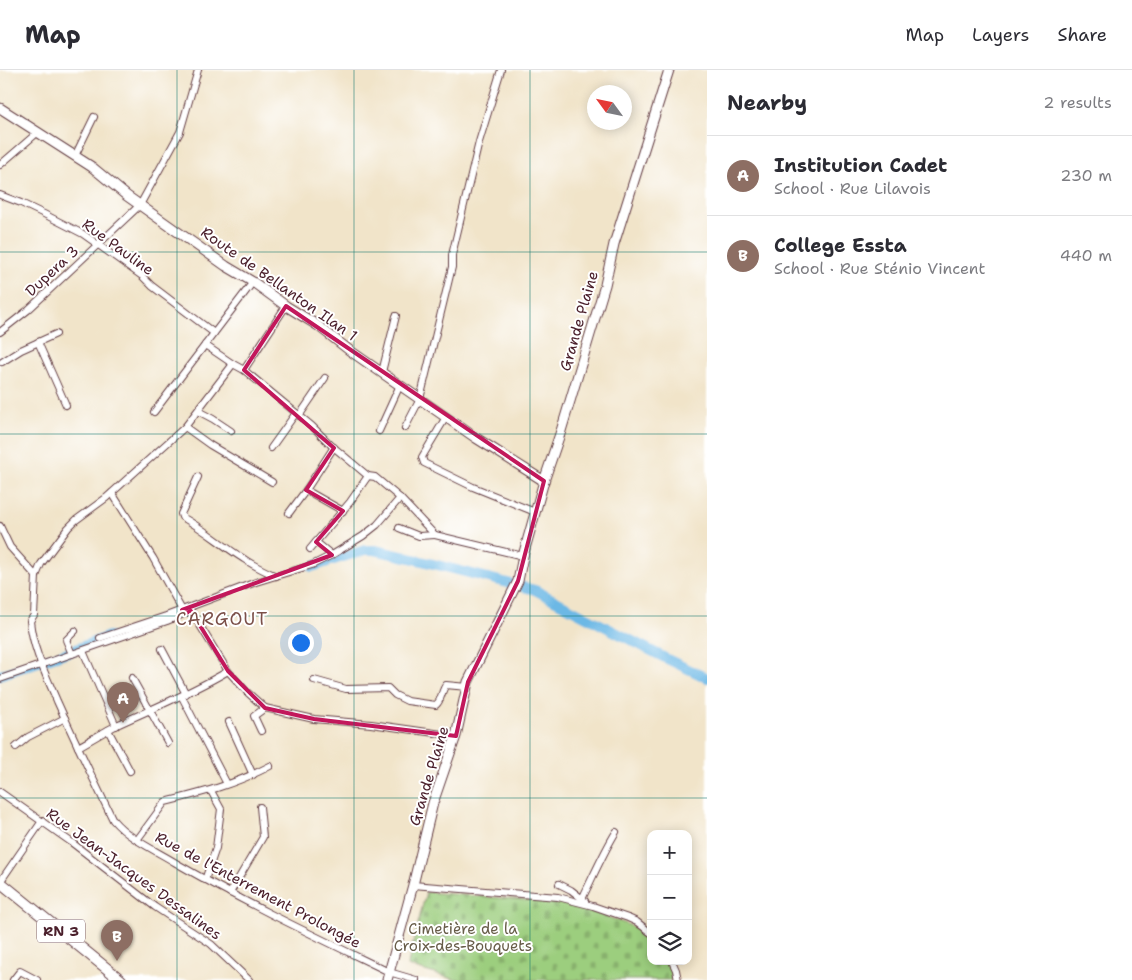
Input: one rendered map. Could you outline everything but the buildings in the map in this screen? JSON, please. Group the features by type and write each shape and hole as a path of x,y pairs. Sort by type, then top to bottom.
{"main road":[{"name":"RN 3","path":"0,882 121,980"}],"street":[{"name":"Dupera 3","path":"0,332 28,310 140,205 180,132 198,70"},
{"path":"405,428 420,399 477,152 501,70"},
{"name":"Grande Plaine","path":"388,976 433,803 456,736 468,682 516,584 544,481 561,431 604,285 614,244 669,70"},
{"name":"Route de Bellanton Ilan 1","path":"0,108 92,167 127,196 226,266 317,325 349,350 476,438 544,481"},
{"path":"75,156 94,117"},
{"path":"0,166 37,133"},
{"name":"Rue Pauline","path":"0,195 21,203 83,234 142,276 152,286 214,332"},
{"path":"154,412 253,282"},
{"path":"244,370 286,306"},
{"path":"382,372 396,316"},
{"path":"1,362 56,334"},
{"path":"38,342 66,405"},
{"path":"205,345 244,370 368,476 375,477 400,498 435,535"},
{"name":"Rue de l'Enterrement Prolongée","path":"233,364 185,427 112,493 72,524 41,564 36,576 34,616 30,622 32,638 40,662 78,747 113,820 120,828 205,880 388,976 416,980"},
{"path":"271,448 326,378"},
{"path":"379,431 400,385"},
{"path":"198,410 213,418 231,432"},
{"path":"446,417 422,457 424,463 473,487 535,512"},
{"path":"185,427 210,445 272,482"},
{"path":"289,513 334,447"},
{"path":"310,549 368,476"},
{"path":"198,477 181,514 182,516 246,561 276,576"},
{"path":"306,490 342,511"},
{"path":"112,493 153,558 183,612"},
{"path":"0,680 40,662 83,650 166,619 256,582 312,565 364,536 377,525 400,498"},
{"path":"0,526 10,547 36,576"},
{"path":"399,528 419,536 435,535 523,556"},
{"path":"316,542 332,555"},
{"path":"183,612 191,611 228,671 265,708 314,719 371,724 456,736"},
{"path":"100,638 166,619"},
{"path":"71,652 66,640 75,631"},
{"path":"162,649 227,784"},
{"path":"83,650 116,726"},
{"path":"78,747 116,726 184,696 228,671"},
{"path":"132,678 168,743"},
{"path":"314,680 346,689 388,688 395,695 407,701 436,705 446,685 467,687"},
{"path":"261,731 254,716 265,708"},
{"path":"16,746 28,737 65,718"},
{"path":"229,722 254,775"},
{"path":"108,730 130,771"},
{"path":"137,840 165,802 210,791 254,775 270,766"},
{"path":"205,880 216,848 221,809 210,791"},
{"name":"Rue Jean-Jacques Dessalines","path":"0,792 71,842 155,907 211,944 249,980"},
{"path":"230,893 263,837 260,807"},
{"path":"0,882 42,821"},
{"path":"582,899 603,857 605,849 616,832"},
{"path":"559,884 593,906"},
{"path":"413,885 558,897 593,906 637,922 647,930"},
{"path":"674,965 678,980"},
{"path":"13,980 20,971 37,980"}],"highlighted area":[{"path":"286,306 544,481 518,581 468,682 456,736 314,719 265,708 228,671 191,611 184,614 182,610 332,555 316,542 343,511 306,490 334,448 244,370"}],"green space":[{"name":"Cimetière de la Croix-des-Bouquets","path":"426,892 573,904 637,928 647,937 647,965 667,965 673,980 456,980 408,966"}],"waterway":[{"path":"312,567 365,550 375,550 535,590 707,678"},
{"path":"0,675 109,636"}],"place":[{"name":"Institution Cadet","path":"123,723"},
{"name":"College Essta","path":"117,961"}],"district":[{"name":"CARGOUT","path":"222,619"}]}
